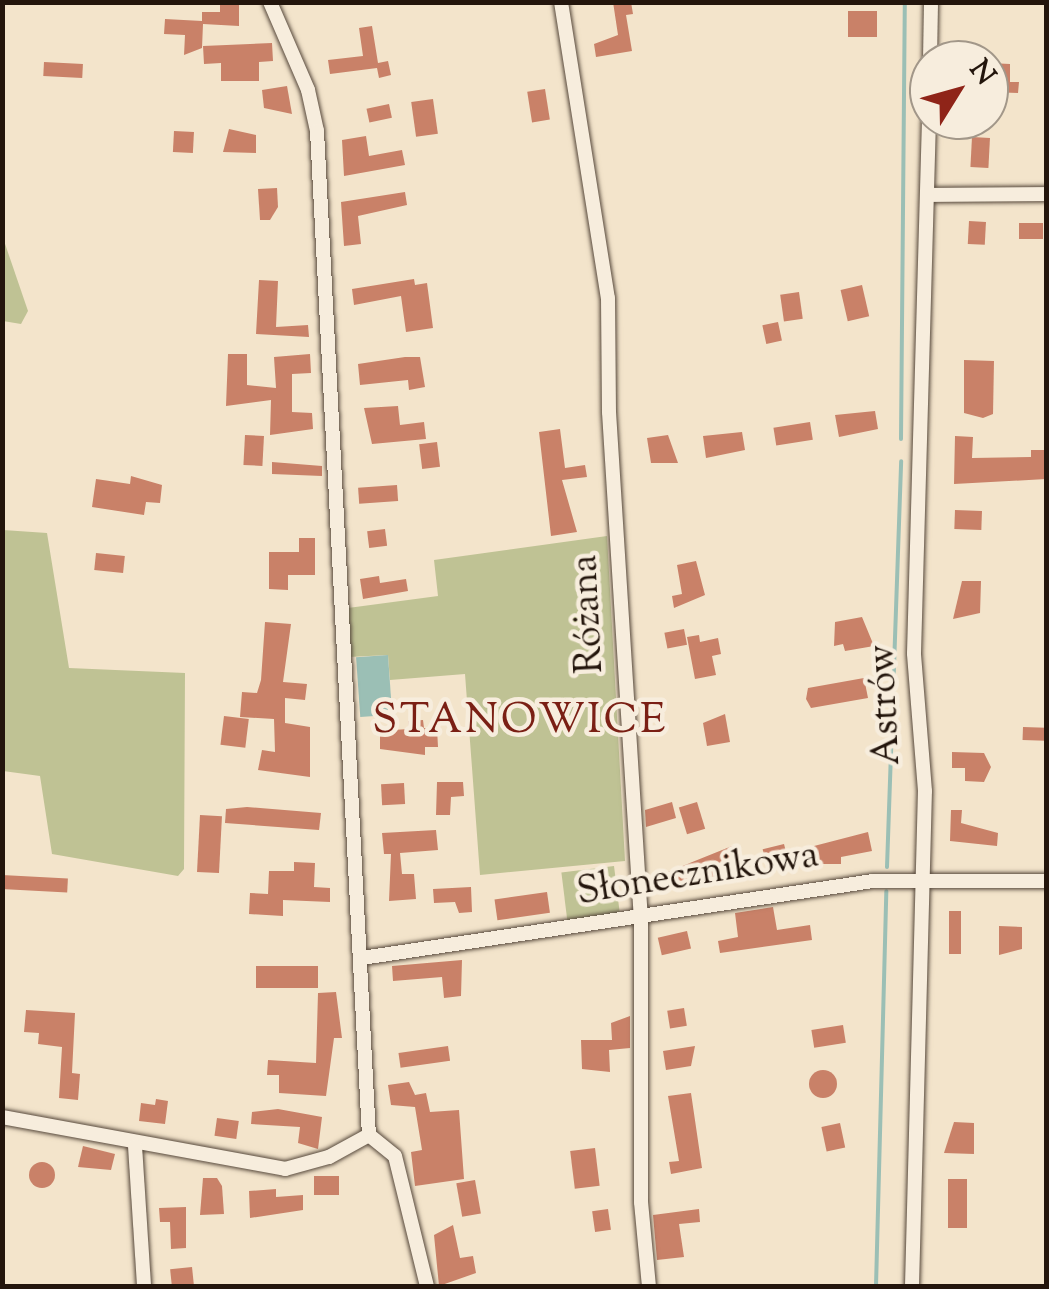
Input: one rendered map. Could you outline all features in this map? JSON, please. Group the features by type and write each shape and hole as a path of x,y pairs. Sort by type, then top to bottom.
{"street":[{"path":"270,2 308,90 317,130 369,1136"},
{"name":"Różana","path":"561,2 608,298 609,412 641,921 641,1202 648,1286"},
{"path":"930,40 931,2"},
{"name":"Astrów","path":"912,1286 924,759 914,653 929,140"},
{"path":"928,194 1046,194"},
{"name":"Słonecznikowa","path":"362,958 641,921 836,886 919,879 1046,881"},
{"path":"2,1118 135,1146 285,1169 329,1158 369,1136"},
{"path":"369,1136 396,1156 427,1286"},
{"path":"135,1146 144,1286"}],"green space":[{"path":"2,235 28,311 21,324 3,321"},
{"path":"3,530 47,533 69,668 185,673 184,869 178,876 52,854 40,776 3,771"},
{"path":"607,536 625,861 480,875 465,674 390,680 388,655 349,657 348,608 438,596 434,560"},
{"path":"614,866 620,914 567,920 561,872"}],"water":[{"path":"388,655 392,715 360,717 356,657"}],"building":[{"path":"220,2 239,2 239,26 203,24 202,48 184,55 185,35 164,34 165,19 202,21 202,12 220,12"},
{"path":"613,2 631,2 633,14 626,15 632,51 596,57 594,44 618,35"},
{"path":"848,11 877,11 877,37 848,37"},
{"path":"372,26 378,63 388,61 391,75 379,78 377,68 330,74 328,60 363,56 359,28"},
{"path":"272,43 273,61 259,62 259,81 221,81 221,63 204,64 203,46"},
{"path":"44,62 83,64 82,78 43,76"},
{"path":"1009,64 1010,82 1019,82 1018,93 1009,93"},
{"path":"287,86 292,114 264,108 262,90"},
{"path":"545,89 550,120 532,122 527,92"},
{"path":"433,99 438,134 416,137 411,102"},
{"path":"389,104 392,118 369,122 367,109"},
{"path":"229,129 256,135 256,153 223,152"},
{"path":"174,131 194,132 193,153 173,152"},
{"path":"366,136 369,156 402,150 405,165 344,176 342,140"},
{"path":"972,140 990,140 988,168 970,167"},
{"path":"277,188 278,207 270,220 260,220 258,189"},
{"path":"405,192 407,205 358,216 361,244 344,246 341,202"},
{"path":"969,221 986,222 985,245 968,244"},
{"path":"1019,223 1043,223 1043,239 1019,239"},
{"path":"414,279 415,285 427,283 433,328 406,332 401,296 354,305 352,289"},
{"path":"259,280 278,281 276,327 308,325 309,337 256,334"},
{"path":"862,285 869,316 848,321 841,290"},
{"path":"799,292 803,319 784,321 780,295"},
{"path":"778,322 782,341 766,344 762,325"},
{"path":"228,354 247,354 247,385 276,388 274,357 310,354 311,373 292,374 292,412 312,413 313,429 270,435 271,400 226,406"},
{"path":"420,357 425,387 409,390 408,380 360,385 358,364"},
{"path":"964,360 994,361 993,414 983,418 964,413"},
{"path":"398,406 400,425 424,422 426,439 372,444 364,408"},
{"path":"875,411 878,429 839,437 835,415"},
{"path":"810,422 813,440 776,446 773,428"},
{"path":"560,429 565,468 585,465 587,477 562,480 577,532 551,536 539,432"},
{"path":"742,432 745,450 706,458 703,436"},
{"path":"245,435 264,436 262,466 243,465"},
{"path":"668,435 678,463 651,463 647,438"},
{"path":"955,436 973,437 972,458 1031,457 1031,450 1046,450 1046,479 954,484"},
{"path":"437,442 440,467 422,469 419,444"},
{"path":"272,462 322,466 322,476 272,474"},
{"path":"131,476 162,485 160,503 146,502 144,515 92,507 96,479 130,484"},
{"path":"397,485 398,501 359,504 358,488"},
{"path":"955,510 982,511 981,530 954,529"},
{"path":"385,529 387,546 369,548 367,531"},
{"path":"299,538 315,538 315,575 288,575 288,590 269,589 269,552 299,552"},
{"path":"96,553 125,556 123,573 94,570"},
{"path":"696,561 705,595 674,608 672,596 682,594 677,565"},
{"path":"379,576 380,583 406,579 408,591 363,599 360,579"},
{"path":"962,581 981,581 980,613 953,619"},
{"path":"862,617 874,646 845,651 843,644 834,646 835,622"},
{"path":"265,622 291,624 283,682 307,684 305,700 285,698 285,723 310,727 310,777 258,770 262,750 275,752 274,719 240,717 242,692 257,693 261,680"},
{"path":"684,629 687,645 667,649 664,633"},
{"path":"699,635 700,642 718,638 721,654 712,656 716,675 695,679 687,637"},
{"path":"864,678 868,698 811,708 806,699 808,688"},
{"path":"725,714 730,742 707,746 703,723"},
{"path":"224,716 249,719 245,748 220,745"},
{"path":"423,720 424,728 437,728 438,747 425,747 425,755 380,749 380,731 408,729 408,721"},
{"path":"1023,727 1046,728 1046,741 1023,740"},
{"path":"952,752 984,753 991,767 984,782 965,781 965,768 952,768"},
{"path":"437,782 463,782 464,796 451,797 450,815 436,815"},
{"path":"404,783 405,804 382,805 381,784"},
{"path":"672,802 676,818 646,827 645,810"},
{"path":"697,802 705,829 687,834 679,808"},
{"path":"226,809 321,813 319,830 225,823"},
{"path":"951,810 962,810 961,823 998,833 997,846 950,841"},
{"path":"200,815 222,816 219,873 197,872"},
{"path":"436,830 438,850 400,853 402,874 414,874 416,899 389,901 391,854 384,854 382,833"},
{"path":"868,832 872,851 841,857 841,864 817,864 814,846"},
{"path":"737,844 740,860 713,868 715,877 669,888 665,873"},
{"path":"784,844 789,864 768,870 763,849"},
{"path":"294,862 315,863 314,887 330,888 330,902 283,900 283,916 249,914 250,893 268,894 269,871 294,871"},
{"path":"2,875 68,878 67,892 2,889"},
{"path":"471,887 472,912 459,913 455,902 434,903 433,889"},
{"path":"547,892 550,913 497,920 495,899"},
{"path":"773,907 777,930 810,925 812,940 720,953 718,941 738,937 735,913"},
{"path":"949,911 961,911 961,954 949,954"},
{"path":"999,926 1022,927 1022,949 999,955"},
{"path":"687,931 691,949 662,955 658,938"},
{"path":"462,960 461,996 444,998 442,977 393,981 392,966"},
{"path":"256,966 318,966 318,988 256,988"},
{"path":"336,992 342,1038 334,1038 326,1096 279,1093 279,1075 267,1075 268,1060 316,1063 318,993"},
{"path":"684,1008 687,1026 670,1028 667,1011"},
{"path":"26,1010 75,1013 72,1073 80,1074 78,1100 59,1098 62,1047 38,1044 39,1033 24,1032"},
{"path":"630,1016 630,1048 609,1050 610,1072 582,1069 581,1040 612,1040 611,1023"},
{"path":"843,1025 846,1043 814,1048 811,1030"},
{"path":"448,1046 450,1061 401,1068 398,1053"},
{"path":"695,1046 691,1066 666,1070 663,1051"},
{"path":"823,1070 833,1074 837,1084 833,1094 823,1098 813,1094 809,1084 813,1074"},
{"path":"409,1082 415,1095 426,1093 430,1112 459,1110 464,1179 415,1186 411,1152 422,1150 415,1107 391,1105 388,1085"},
{"path":"691,1093 702,1168 671,1174 669,1162 679,1161 668,1096"},
{"path":"156,1099 168,1101 165,1124 139,1121 141,1103 155,1105"},
{"path":"278,1109 322,1117 318,1149 298,1143 300,1127 251,1124 252,1112"},
{"path":"217,1118 239,1121 236,1139 214,1136"},
{"path":"954,1122 974,1123 974,1154 944,1153"},
{"path":"840,1123 845,1147 827,1151 821,1127"},
{"path":"83,1146 115,1154 111,1170 78,1167"},
{"path":"595,1148 600,1186 575,1189 570,1151"},
{"path":"42,1162 52,1165 52,1185 42,1188 32,1185 29,1175 32,1165"},
{"path":"314,1176 339,1176 339,1195 314,1195"},
{"path":"203,1178 217,1178 222,1186 224,1214 200,1215"},
{"path":"948,1179 967,1179 967,1228 948,1228"},
{"path":"475,1180 481,1213 462,1217 456,1183"},
{"path":"276,1189 276,1197 303,1195 303,1210 250,1218 249,1191"},
{"path":"186,1207 186,1248 171,1249 170,1222 160,1222 159,1208"},
{"path":"608,1209 611,1230 595,1232 592,1211"},
{"path":"699,1209 700,1222 679,1224 684,1257 657,1260 653,1215"},
{"path":"453,1225 460,1258 473,1256 476,1273 439,1286 434,1235"},
{"path":"192,1267 194,1286 172,1286 170,1269"}],"waterway":[{"path":"901,439 905,2"},
{"path":"887,867 901,461"},
{"path":"876,1286 886,891"}],"district":[{"name":"STANOWICE","path":"520,722"}]}
